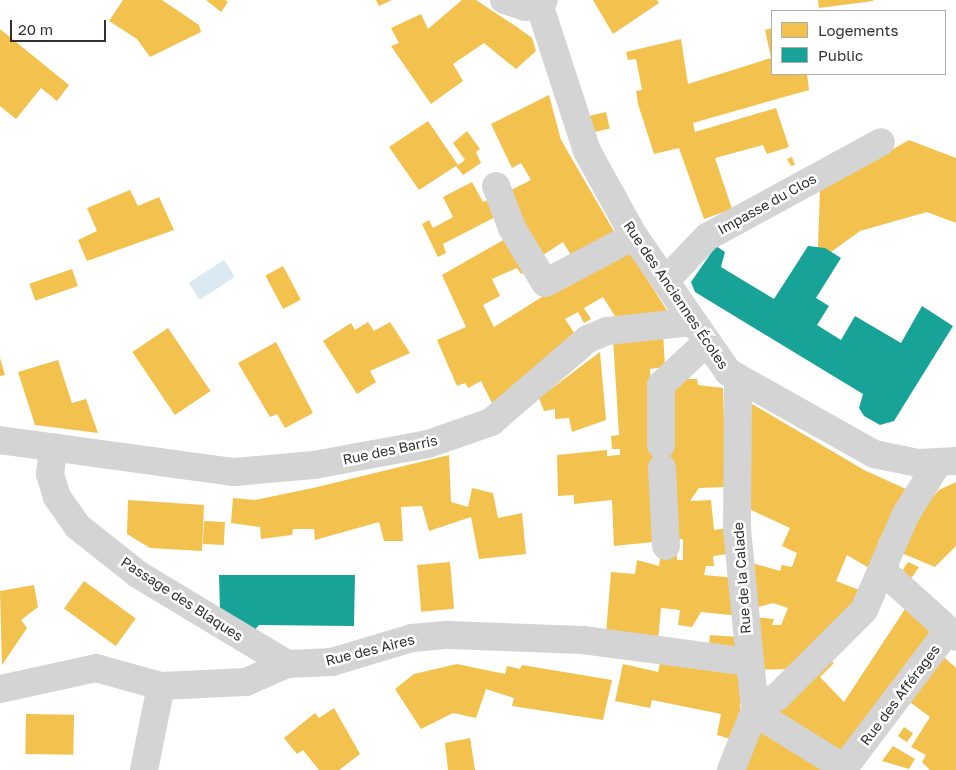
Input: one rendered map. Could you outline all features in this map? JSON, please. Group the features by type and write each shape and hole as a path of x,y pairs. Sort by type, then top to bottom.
{"street":[{"path":"504,0 513,6 542,2"},
{"name":"Rue des Anciennes Écoles","path":"542,2 547,32 587,151 634,236 700,332 738,381 874,454 947,462"},
{"name":"Impasse du Clos","path":"665,281 707,237 881,142"},
{"path":"496,186 512,228 545,283 634,236"},
{"name":"Rue des Barris","path":"0,440 234,472 314,465 428,444 491,422 588,339 607,330 700,332"},
{"path":"666,546 661,385 670,376 700,332"},
{"name":"Rue de la Calade","path":"731,770 754,711 737,531 738,381"},
{"name":"Passage des Blaques","path":"54,448 50,474 55,489 77,526 140,574 287,664"},
{"path":"754,711 776,697 835,642 864,610 883,571 906,514 947,462"},
{"path":"883,571 952,635"},
{"name":"Rue des Aires","path":"0,688 96,668 162,686 246,682 287,664 332,662 412,638 449,635 583,640 748,662"},
{"name":"Rue des Afférages","path":"754,711 844,768 952,635"},
{"path":"144,770 162,686"}],"shaded area":[{"path":"224,260 235,277 200,300 189,283"}],"building: Logements":[{"path":"123,0 162,0 199,25 201,32 150,57 137,39 109,21"},
{"path":"206,0 225,0 228,2 221,12"},
{"path":"376,0 392,0 379,6"},
{"path":"462,0 476,0 517,27 532,38 536,51 516,69 484,43 453,64 463,81 431,104 391,46 399,43 391,28 421,14 428,29"},
{"path":"593,0 657,0 659,3 613,34"},
{"path":"818,0 873,0 873,1 819,8"},
{"path":"771,28 771,58 765,30"},
{"path":"0,29 69,85 57,101 41,88 16,119 0,106"},
{"path":"681,39 688,84 771,58 771,75 807,75 809,90 693,123 695,132 776,108 789,147 767,154 763,145 715,158 732,209 704,219 679,148 654,154 638,104 636,91 642,90 636,59 628,60 626,52"},
{"path":"549,95 561,140 615,233 574,260 563,242 540,257 509,191 531,180 521,163 512,168 491,124"},
{"path":"606,112 610,129 590,133 587,116"},
{"path":"428,121 458,165 465,160 453,143 467,131 480,149 476,152 481,163 463,175 456,166 419,190 389,147"},
{"path":"909,140 956,158 956,223 927,212 860,231 831,252 818,247 820,190"},
{"path":"792,157 795,165 791,166 787,159"},
{"path":"472,182 483,202 493,198 501,214 443,244 446,253 438,257 422,224 429,220 433,228 453,217 443,197"},
{"path":"130,190 138,206 159,197 174,230 87,261 78,240 97,231 87,208"},
{"path":"512,235 528,271 521,274 517,268 492,279 500,296 483,305 494,327 625,245 670,315 618,321 603,297 584,308 591,319 584,323 578,312 565,319 577,337 507,397 492,403 481,381 468,388 465,383 457,386 437,340 466,327 442,275"},
{"path":"283,266 301,300 283,309 265,275"},
{"path":"72,269 78,286 35,301 29,284"},
{"path":"368,322 374,331 390,322 410,353 370,371 376,382 357,394 323,341 351,323 355,330"},
{"path":"168,328 210,391 175,415 132,352"},
{"path":"663,333 665,367 650,369 655,445 668,386 681,379 697,379 698,385 723,388 726,487 699,488 690,501 711,500 714,530 734,527 735,553 713,556 714,566 706,566 704,575 737,578 740,616 701,612 692,627 678,625 680,610 661,608 658,641 606,634 611,572 635,574 637,560 659,566 660,559 677,552 677,560 683,560 683,539 614,546 612,500 574,504 574,495 558,496 557,455 607,450 607,456 620,455 620,449 612,449 611,436 619,435 613,337"},
{"path":"276,342 313,413 285,428 277,414 270,417 238,363"},
{"path":"600,352 606,420 572,432 569,418 555,419 555,409 544,411 539,398"},
{"path":"0,358 5,375 0,376"},
{"path":"58,360 72,403 86,399 98,433 35,425 18,372"},
{"path":"747,401 864,470 906,489 878,542 884,545 874,571 847,555 836,581 862,591 835,631 786,669 758,670 754,617 774,619 772,625 781,625 788,608 773,603 755,608 752,563 780,571 782,565 792,567 797,553 782,546 790,528 747,508"},
{"path":"449,455 451,502 468,507 472,488 493,493 498,518 522,513 526,554 479,559 471,517 429,531 422,506 401,507 403,541 384,541 379,522 315,540 314,529 293,529 292,535 261,539 260,527 231,523 233,498 255,500"},
{"path":"956,482 956,546 935,567 899,552 923,508 939,490"},
{"path":"128,500 204,505 202,551 150,548 127,534"},
{"path":"204,521 225,522 224,545 203,544"},
{"path":"450,562 454,609 421,612 417,565"},
{"path":"908,562 919,567 910,580 902,571"},
{"path":"84,581 136,619 116,646 64,609"},
{"path":"34,585 38,607 21,620 27,628 2,665 0,591"},
{"path":"905,609 933,632 837,760 769,714 827,658 834,663 820,677 844,702"},
{"path":"710,635 739,637 738,649 709,645"},
{"path":"936,650 956,668 956,770 930,770 922,762 926,755 911,747 930,717 907,700"},
{"path":"661,659 740,672 740,716 731,739 717,735 721,714 652,700 650,708 615,701 623,664 658,672"},
{"path":"457,664 505,674 507,666 520,669 522,665 612,680 603,720 512,706 514,698 486,689 476,718 453,713 421,729 395,689 414,674"},
{"path":"334,708 360,754 339,770 319,770 303,750 297,754 284,738 315,713 319,718"},
{"path":"26,714 74,715 73,755 25,754"},
{"path":"761,727 832,770 746,770"},
{"path":"904,727 913,733 907,742 898,736"},
{"path":"470,738 475,770 448,770 445,743"},
{"path":"893,746 915,759 909,769 882,761"}],"building: Public":[{"path":"716,246 725,252 721,267 774,299 808,246 825,248 841,258 816,298 829,306 817,325 841,340 855,316 901,343 922,306 953,326 894,421 880,425 864,416 859,408 863,394 695,292 691,282"},
{"path":"219,575 355,575 354,626 259,625 252,633 220,611"}]}
